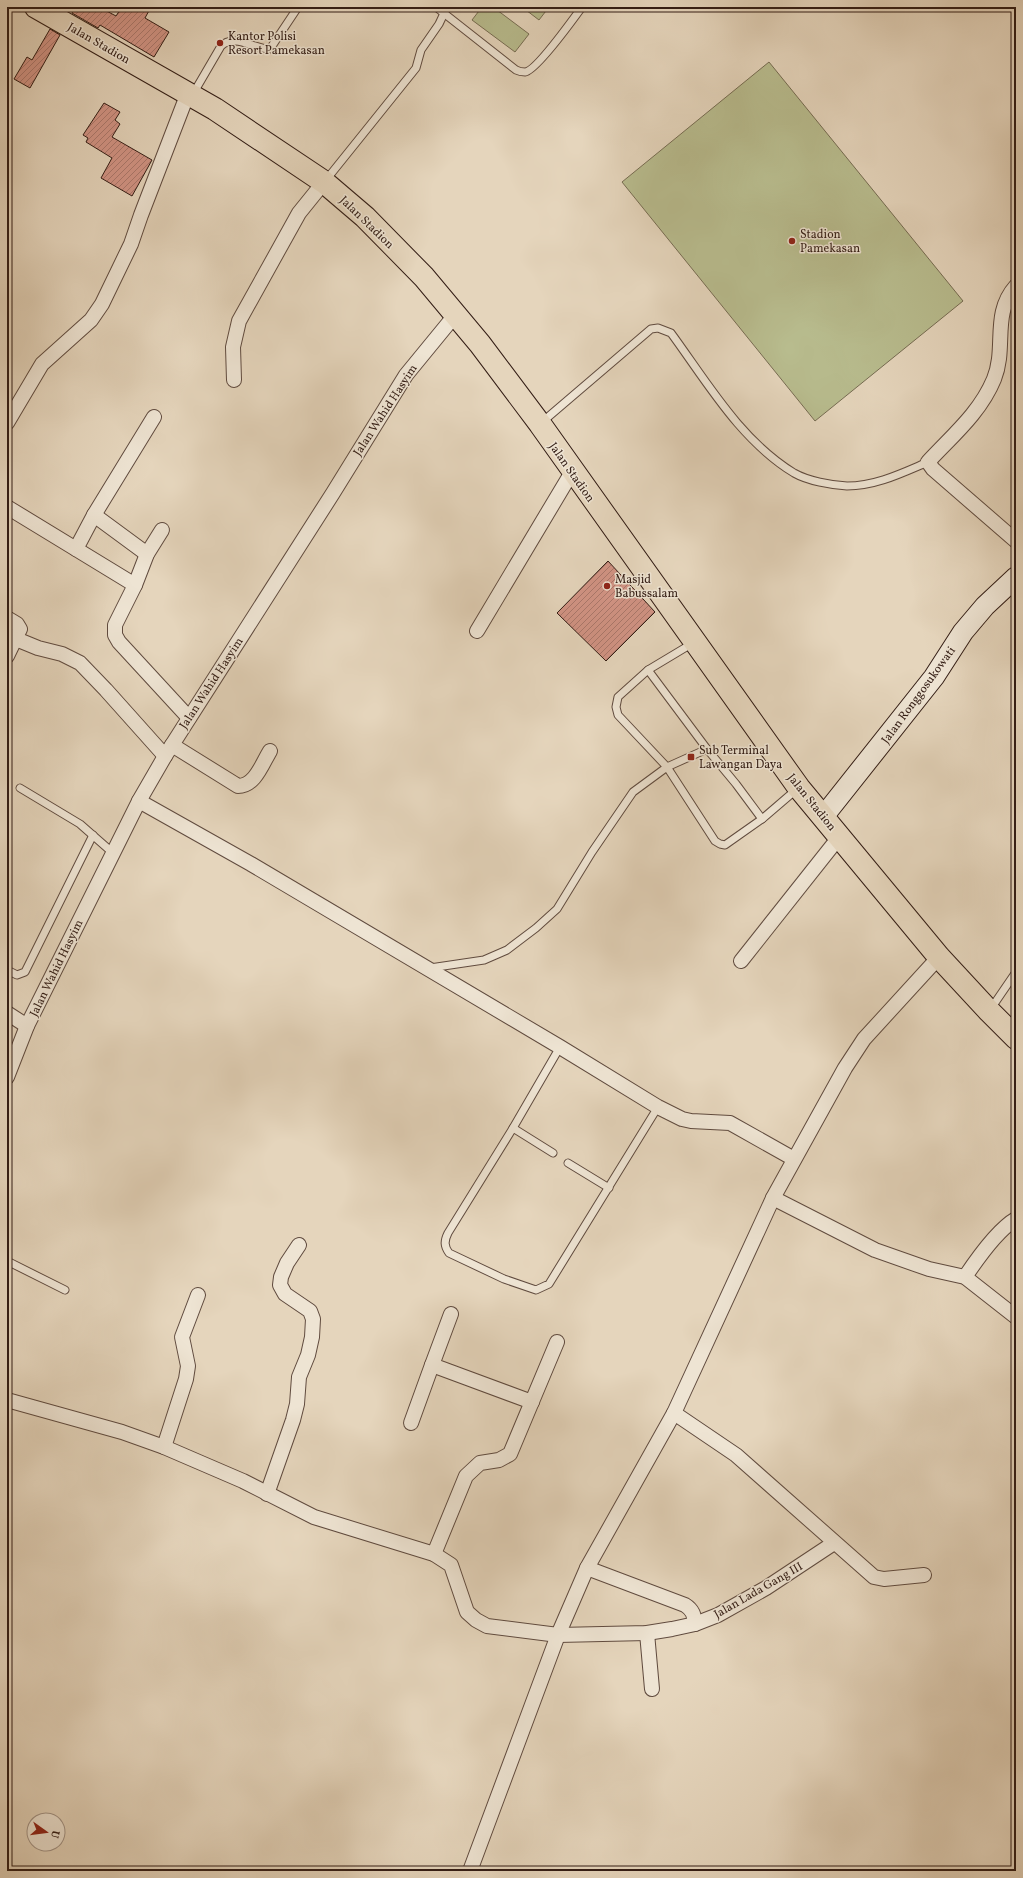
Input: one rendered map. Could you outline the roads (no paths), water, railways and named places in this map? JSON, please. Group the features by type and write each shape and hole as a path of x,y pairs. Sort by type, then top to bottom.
{"main road":[{"name":"Jalan Stadion","path":"36,7 215,108 324,182 370,223 424,277 456,314 540,424 572,472 799,788 939,957 1016,1038"},
{"name":"Jalan Ronggosukowati","path":"824,817 934,677 963,632 986,606 1016,577"}],"street":[{"path":"7,423 42,364 91,320 102,304 131,244 141,215 190,95"},
{"path":"234,380 233,346 239,321 299,213 324,182"},
{"path":"1016,286 1009,294 1003,306 1000,353 994,378 981,404 970,420 928,462 933,469 1016,541"},
{"name":"Jalan Wahid Hasyim","path":"7,1076 27,1026 139,801 168,750 329,500 406,375 456,314"},
{"path":"76,549 94,515 154,417"},
{"path":"477,631 572,472"},
{"path":"7,507 135,585"},
{"path":"94,515 148,554"},
{"path":"162,530 148,554 135,585 115,625 115,635 119,642 189,718"},
{"path":"7,618 17,624 20,629 7,656"},
{"path":"16,639 62,654 80,664 168,750 238,786 248,784 254,779 270,751"},
{"path":"139,801 251,864 428,968 658,1108 686,1120 730,1123 794,1159"},
{"path":"741,961 840,836"},
{"path":"470,1871 558,1635 587,1568 674,1413 773,1198 845,1068 864,1039 939,957"},
{"path":"7,1013 27,1026"},
{"path":"773,1198 875,1250 929,1269 965,1277 1016,1317"},
{"path":"965,1277 981,1254 1002,1230 1016,1219"},
{"path":"267,1494 294,1415 297,1404 299,1377 308,1355 312,1337 313,1319 310,1311 285,1294 280,1285 281,1277 287,1263 299,1245"},
{"path":"164,1447 186,1379 188,1366 182,1337 198,1295"},
{"path":"411,1423 451,1314"},
{"path":"434,1554 466,1476 480,1463 499,1460 510,1454 557,1342"},
{"path":"432,1365 532,1402"},
{"name":"Jalan Lada Gang III","path":"7,1400 122,1432 164,1447 243,1481 314,1517 434,1554 451,1565 467,1612 476,1620 487,1626 558,1635 646,1633 695,1624 718,1615 766,1588 834,1543"},
{"path":"674,1413 736,1456 874,1577 884,1579 924,1575"},
{"path":"587,1568 685,1605 690,1608 694,1614 695,1624"},
{"path":"646,1633 652,1689"}],"lane":[{"path":"190,95 221,46 226,41 231,40 256,48 270,49 298,7"},
{"path":"436,7 446,10 516,70 525,72 530,70 542,58 582,7"},
{"path":"324,182 416,68 421,50 439,24 446,10"},
{"path":"540,424 651,329 658,328 671,333 747,434 795,474 816,481 847,486 881,481 928,462"},
{"path":"694,643 648,670 618,697 616,707 618,715 667,767 715,841 720,844 725,845 762,819 799,788"},
{"path":"648,670 707,750 736,784 762,819"},
{"path":"428,968 484,960 507,950 536,928 556,909 592,852 633,792 667,767 707,750"},
{"path":"20,788 59,810 93,836 113,854"},
{"path":"7,970 17,975 25,972 93,836"},
{"path":"989,1011 1016,972"},
{"path":"560,1047 513,1128 445,1239 445,1247 449,1253 504,1279 536,1290 548,1284 658,1108"},
{"path":"513,1128 553,1153"},
{"path":"568,1162 609,1188"},
{"path":"7,1261 65,1290"}],"place":[{"name":"Kantor Polisi Resort Pamekasan","path":"220,43"},
{"name":"Stadion Pamekasan","path":"792,241"},
{"name":"Masjid Babussalam","path":"607,586"},
{"name":"Sub Terminal Lawangan Daya","path":"691,757"}]}
